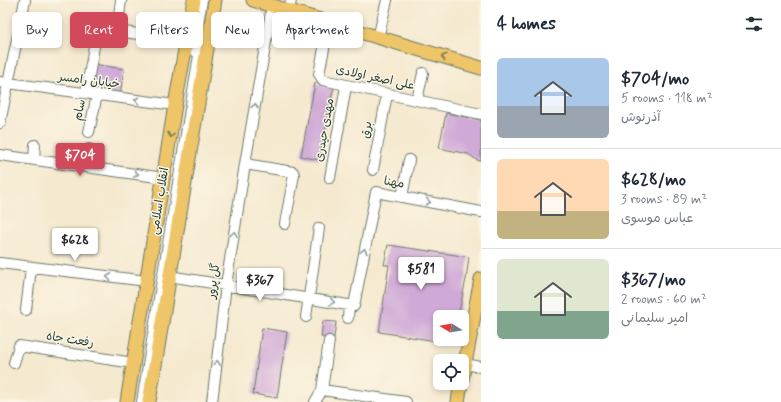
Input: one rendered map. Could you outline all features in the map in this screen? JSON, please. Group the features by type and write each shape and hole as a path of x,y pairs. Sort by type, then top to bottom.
{"main road":[{"name":"انقلاب اسلامی","path":"192,12 194,0"},
{"name":"انقلاب اسلامی","path":"149,402 215,0"},
{"path":"253,0 272,6 290,5 305,12"},
{"path":"363,34 481,68"},
{"name":"انقلاب اسلامی","path":"128,402 186,48"},
{"path":"468,354 476,328 481,281"},
{"path":"458,402 460,390"}],"street":[{"path":"0,123 4,83 25,0"},
{"path":"121,0 117,31 136,34"},
{"path":"136,402 202,0"},
{"path":"142,402 170,225 209,0"},
{"path":"378,38 387,0"},
{"name":"گل پرور","path":"212,402 226,285 272,6"},
{"path":"86,93 94,48"},
{"name":"علی اصغر اولادی","path":"324,48 319,74 320,77 326,82 481,114"},
{"path":"417,100 423,73"},
{"name":"خیابان رامسر","path":"4,83 176,105"},
{"name":"مهدی حیدری","path":"330,178 346,86"},
{"name":"برق","path":"373,170 387,94"},
{"name":"سام","path":"89,132 96,95"},
{"path":"34,159 35,145"},
{"path":"86,167 90,149"},
{"path":"0,155 164,178"},
{"path":"402,197 409,160"},
{"path":"245,164 294,172 285,224"},
{"name":"مهنا","path":"349,305 354,306 376,192 481,212"},
{"path":"306,317 319,228"},
{"path":"0,264 147,281"},
{"path":"26,310 31,268"},
{"path":"169,276 349,305 348,318"},
{"path":"315,402 322,390 329,341"},
{"name":"رفعت جاه","path":"14,362 19,346 134,363"},
{"path":"469,365 481,367"},
{"path":"322,390 406,402"}],"building":[{"path":"93,64 124,69 120,96 89,91"},
{"path":"315,83 334,86 319,160 301,156"},
{"path":"446,113 481,120 481,161 468,154 439,148"},
{"path":"388,245 469,257 459,310 433,310 433,341 379,332 389,265 384,265"},
{"path":"323,321 336,322 334,338 321,337"},
{"path":"262,328 287,332 277,398 253,394"}]}
